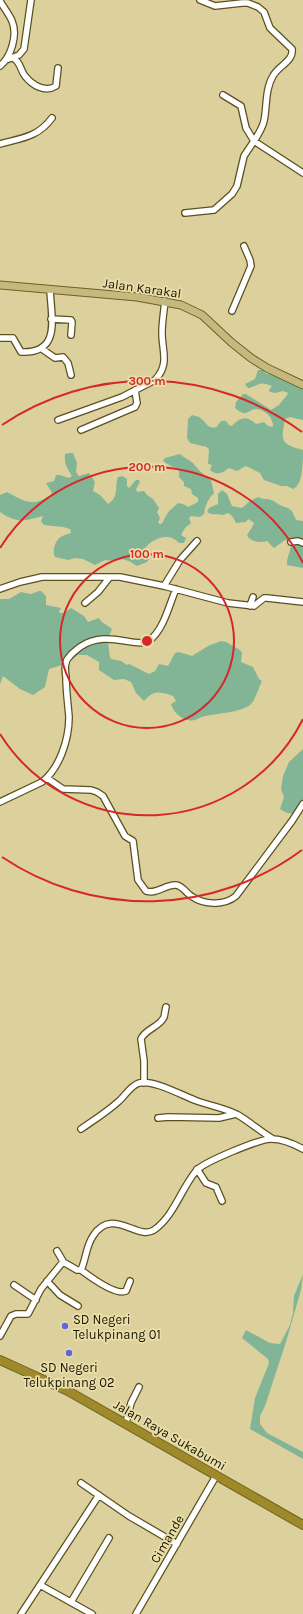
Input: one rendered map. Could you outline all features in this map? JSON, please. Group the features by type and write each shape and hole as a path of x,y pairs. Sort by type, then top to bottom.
{"highway":[{"name":"Jalan Raya Sukabumi","path":"0,1360 68,1391 303,1526"}],"main road":[{"name":"Jalan Karakal","path":"0,285 137,296 181,305 196,311 251,358 267,368 303,385"}],"street":[{"path":"6,60 23,53 31,0"},
{"path":"185,213 214,210 232,194 236,186 244,156 263,123 270,81 277,69 292,56 292,49 270,28 264,12 258,7 248,3 215,6 200,0"},
{"path":"0,2 12,21 13,26 13,43 6,60 0,66"},
{"path":"13,58 20,64 26,78 38,87 44,89 52,89 56,86 58,68"},
{"path":"223,95 241,106 246,128 254,141 303,173"},
{"path":"0,144 33,135 46,126 52,118"},
{"path":"232,311 251,266 244,246"},
{"path":"0,338 13,338 21,352 42,349 49,342 51,319 50,290"},
{"path":"58,420 122,397 155,380 162,369 165,355 162,332 165,301"},
{"path":"51,319 71,320 71,335"},
{"path":"42,349 54,358 63,357 66,359 70,375"},
{"path":"81,430 135,407 137,403 135,390"},
{"path":"164,586 180,560 197,541"},
{"path":"291,542 298,541 303,543"},
{"path":"0,589 42,576 120,577 164,586 228,603 250,606 256,605 264,598 303,602"},
{"path":"85,603 94,597 109,578"},
{"path":"0,802 42,782 47,778 60,759 68,724 66,675 68,658 92,640 111,638 141,643 149,641 162,625 176,589"},
{"path":"250,606 253,597"},
{"path":"47,778 63,788 91,790 103,796 125,836 133,842 138,880 146,891 151,893 170,885 177,885 192,897 211,903 225,902 236,896 303,804"},
{"path":"144,1083 144,1061 141,1039 142,1036 159,1023 164,1017 166,1007"},
{"path":"81,1129 110,1108 131,1089 140,1083 144,1083 166,1088 236,1114 274,1139 303,1149"},
{"path":"158,1118 219,1118 236,1114"},
{"path":"81,1270 88,1245 98,1230 109,1224 116,1223 140,1231 153,1231 172,1210 184,1187 197,1169 203,1165 258,1142 274,1139"},
{"path":"197,1169 206,1183 216,1187 222,1201"},
{"path":"57,1251 64,1263 77,1270 81,1270 98,1282 119,1292 126,1291 130,1281"},
{"path":"0,1336 11,1316 16,1314 27,1314 47,1281 64,1263"},
{"path":"47,1281 60,1295 78,1306"},
{"path":"14,1285 36,1300"},
{"path":"126,1423 131,1403 139,1388"},
{"name":"Cimande","path":"136,1614 216,1476"},
{"path":"81,1483 129,1516 177,1544"},
{"path":"21,1614 99,1495"},
{"path":"71,1602 109,1538"},
{"path":"40,1585 92,1614"}],"green space":[{"path":"258,370 263,370 265,373 281,379 283,378 303,387 303,420 290,417 285,419 283,432 283,437 286,443 290,446 303,450 301,478 299,483 293,489 264,480 260,473 246,466 237,471 229,468 220,473 215,473 210,470 212,465 208,464 209,449 207,447 190,443 187,438 188,419 192,415 199,417 207,425 214,428 223,421 226,421 232,426 244,418 250,419 256,424 264,422 268,426 273,427 272,420 268,414 262,410 255,409 243,413 235,408 236,402 243,394 246,394 271,410 279,405 287,395 288,393 283,391 275,393 270,392 269,390 272,386 261,383 248,388 245,384 255,379"},
{"path":"73,453 77,463 76,472 79,476 89,473 95,482 93,491 100,495 108,504 114,498 118,477 122,476 127,479 127,486 129,488 136,480 139,480 140,482 136,489 137,492 144,491 153,499 159,508 157,512 160,518 158,523 161,524 168,512 178,503 188,507 198,502 198,498 192,494 191,489 184,486 184,482 179,477 179,471 163,461 165,458 180,454 193,463 211,480 214,493 207,503 204,514 200,517 191,516 189,518 191,523 185,528 181,535 186,538 184,543 179,543 170,537 154,540 142,552 149,557 147,562 137,566 122,559 115,561 105,560 95,565 83,559 75,558 68,560 55,557 54,548 58,539 71,533 70,529 44,525 41,521 43,516 16,520 6,516 0,512 0,495 7,492 28,502 37,502 50,496 52,493 46,483 54,481 56,475 69,478 72,476 65,463 65,454"},
{"path":"222,490 227,494 232,506 242,508 250,501 258,497 268,499 292,511 296,520 303,521 303,568 287,565 287,559 291,547 290,541 285,540 274,548 267,541 256,541 248,537 247,535 254,524 248,519 246,522 236,523 233,517 228,513 223,515 211,514 207,512 209,508 218,504 218,494"},
{"path":"39,591 46,596 46,605 61,608 60,613 64,613 71,608 84,616 88,622 99,618 112,629 107,641 111,659 121,661 127,665 129,664 149,674 155,671 159,664 168,666 175,653 179,652 192,656 208,646 221,641 226,642 240,650 242,653 241,662 253,667 259,679 262,681 252,703 240,710 205,716 193,720 185,719 177,714 172,707 171,704 176,701 173,696 157,692 147,697 144,701 136,693 131,682 124,679 114,680 99,670 99,662 87,655 78,655 68,663 49,669 45,687 33,695 20,689 3,676 0,684 0,599 9,599 21,592 31,594"},
{"path":"303,749 303,810 297,813 289,813 280,809 284,797 281,789 283,776 289,762"},
{"path":"303,1274 301,1290 286,1342 265,1406 260,1416 260,1424 267,1433 303,1452 303,1459 250,1429 255,1398 269,1363 268,1359 242,1338 246,1330 270,1343 280,1344 290,1325 293,1313 294,1296"}],"place":[{"name":"SD Negeri Telukpinang 01","path":"65,1326"},
{"name":"SD Negeri Telukpinang 02","path":"69,1353"}]}
